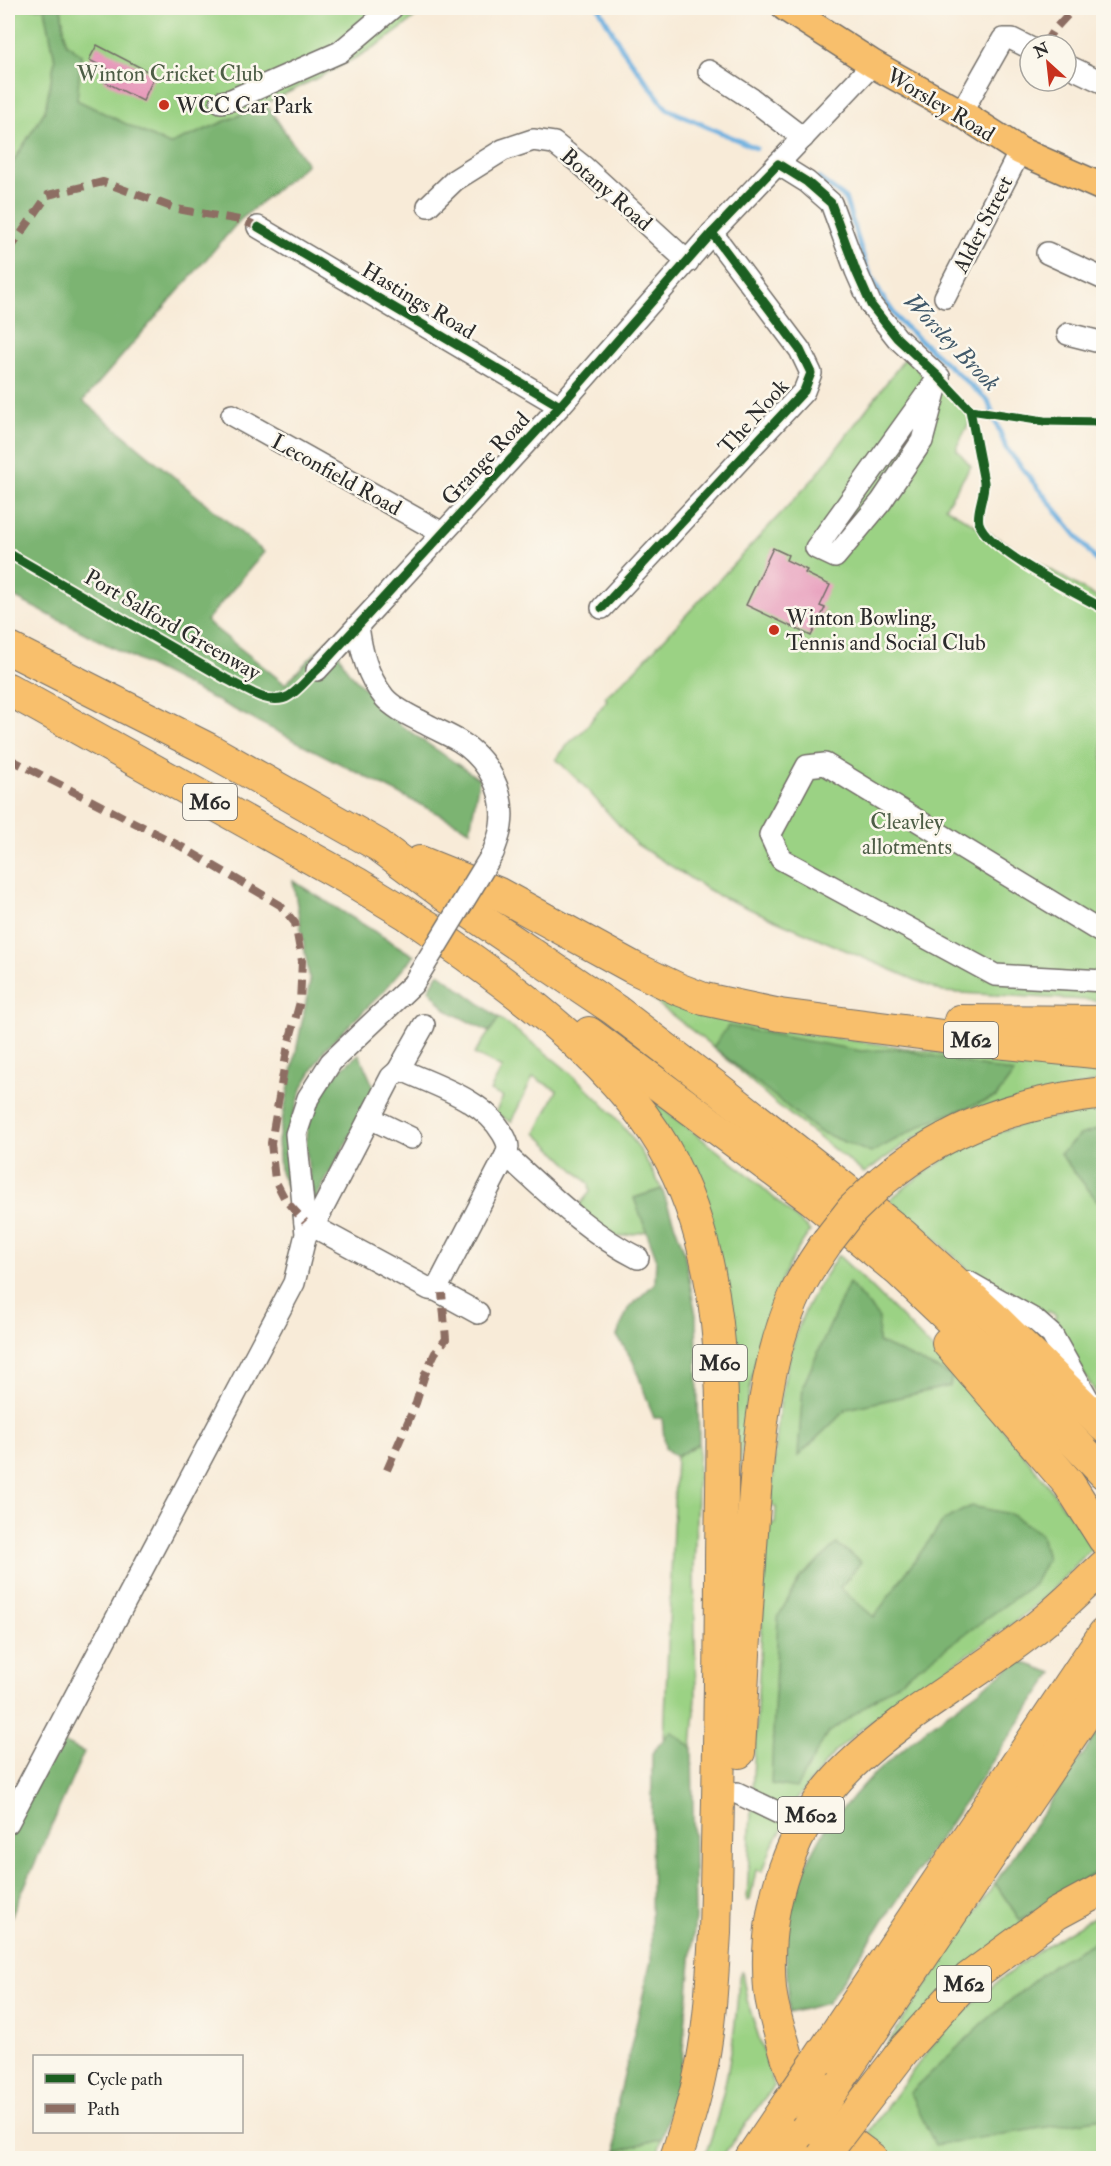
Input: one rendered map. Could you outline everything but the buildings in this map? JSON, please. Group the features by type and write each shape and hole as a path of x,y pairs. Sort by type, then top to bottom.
{"highway":[{"name":"M60","path":"8,648 208,749 378,844 497,893 596,948 678,989 735,1006 780,1015 839,1022"},
{"name":"M60","path":"8,689 356,883 506,975 595,1037 812,1199 899,1271 1036,1401 1104,1473"},
{"name":"M60","path":"378,844 449,898 615,1010 903,1235 1060,1382 1103,1426"},
{"name":"M60","path":"411,917 472,958 526,1000 609,1075 663,1145 689,1200 709,1270 716,1312 721,1382 721,1582 715,1933 708,2028 689,2117 676,2158"},
{"path":"839,1022 1104,1022"},
{"name":"M62","path":"839,1022 966,1040 1104,1053"},
{"name":"M60","path":"692,2158 718,2075 731,1964 745,1641 760,1426 768,1385 787,1316 798,1289 827,1242 852,1210 882,1181 922,1150 979,1122 1038,1102 1104,1093"},
{"name":"M60","path":"812,1199 960,1355 1069,1484 1104,1539"},
{"name":"M602","path":"871,2158 832,2128 803,2095 788,2061 775,2019 769,1975 770,1926 782,1877 792,1850 804,1825 825,1793 850,1766 867,1751 1032,1631 1104,1566"},
{"path":"751,2158 1104,1634"},
{"path":"786,2158 1104,1687"},
{"name":"M62","path":"821,2158 904,2050 969,1978 1056,1914 1104,1888"}],"main road":[{"name":"Worsley Road","path":"786,8 873,64 961,113 1020,151 1104,188"}],"street":[{"path":"222,102 340,52 392,8"},
{"path":"961,113 1003,39 1018,42"},
{"name":"Grange Road","path":"317,670 560,406 712,233 873,64"},
{"path":"1078,71 1104,83"},
{"path":"709,72 752,99 803,138"},
{"name":"Botany Road","path":"428,206 455,180 503,150 532,140 554,143 585,167 688,262"},
{"name":"Alder Street","path":"945,297 1020,151"},
{"path":"778,164 807,182 831,203 871,304 897,338 939,377"},
{"name":"Hastings Road","path":"258,227 560,406"},
{"name":"The Nook","path":"602,608 804,391 812,373 800,350 712,233"},
{"path":"1047,253 1104,279"},
{"path":"1068,334 1104,343"},
{"path":"939,377 922,441 881,502 835,557 816,548 939,377"},
{"name":"Leconfield Road","path":"232,415 442,533"},
{"path":"309,1224 296,1134 308,1098 331,1062 413,984 494,853 501,826 501,796 495,780 484,764 461,742 407,714 385,699 361,651 358,625"},
{"path":"1104,934 825,764 807,766 770,835 781,859 995,975 1104,981"},
{"path":"8,1823 294,1283 309,1224 391,1077 398,1071 423,1025"},
{"path":"398,1071 402,1070 468,1102 492,1117 508,1143 508,1151 436,1290"},
{"path":"370,1118 411,1138"},
{"path":"506,1155 549,1194 612,1245 638,1258"},
{"path":"309,1224 478,1313"},
{"path":"737,1793 804,1825"}],"green space":[{"path":"8,8 45,8 55,60 45,111 8,170"},
{"path":"45,8 61,8 66,43 81,55 77,100 169,145 266,104 307,164 240,220 83,401 264,552 206,621 285,684 330,638 348,671 399,724 479,779 470,830 8,594 8,170 45,111 55,60"},
{"name":"Winton Cricket Club","path":"61,8 425,8 401,29 346,63 262,105 169,145 76,100 81,55 66,43"},
{"name":"Cleavley allotments","path":"909,353 942,390 969,411 969,423 957,450 971,466 945,507 1103,601 1103,1001 943,992 715,894 636,844 583,785 556,759 584,730 607,700 605,697 631,674 815,477"},
{"path":"293,881 414,956 382,993 325,1049 303,1086 291,1124 299,1198 291,1196 280,1172 278,1141 310,982"},
{"path":"439,973 499,1018 489,1032 446,1010 429,989"},
{"path":"642,989 707,1016 759,1027 949,1054 1103,1072 1103,1080 938,1125 914,1138 864,1173 774,1102 713,1047"},
{"path":"499,1018 585,1086 634,1140 662,1189 634,1198 647,1231 615,1238 577,1208 590,1192 589,1184 536,1133 557,1090 533,1077 511,1122 495,1113 503,1097 490,1091 502,1068 474,1054"},
{"path":"728,1026 861,1051 900,1049 1014,1073 996,1097 930,1121 871,1153 818,1131 713,1047"},
{"path":"359,1054 375,1090 314,1202 306,1150 307,1129 312,1109 322,1091 343,1067"},
{"path":"620,1075 750,1176 810,1231 791,1261 776,1292 765,1324 750,1392 738,1496 730,1309"},
{"path":"1103,1112 1103,1400 1096,1393 1053,1325 1056,1315 1048,1311 1044,1317 986,1286 928,1232 889,1200 941,1162 978,1141 1039,1120"},
{"path":"1104,1128 1103,1208 1060,1154 1080,1135"},
{"path":"662,1189 684,1251 696,1315 699,1443 676,1457 665,1448 662,1418 654,1418 633,1361 617,1336 628,1309 655,1283 656,1257 634,1198"},
{"path":"838,1255 885,1300 978,1399 1029,1461 1093,1547 1045,1597 1016,1621 861,1729 834,1753 787,1811 752,1793 768,1524 775,1523 776,1507 771,1506 775,1457 780,1407 789,1358 805,1311"},
{"path":"849,1283 879,1318 878,1342 952,1376 950,1386 847,1409 798,1456 803,1386"},
{"path":"699,1443 694,1570 696,1698 692,1748 671,1732 664,1740 676,1457"},
{"path":"971,1506 1010,1514 1041,1534 1047,1559 1034,1584 827,1734 796,1788 771,1784 778,1617 800,1578 837,1544 861,1562 840,1588 874,1617 944,1520"},
{"path":"1019,1661 1053,1673 827,2003 789,2013 785,1935 796,1883 828,1824 873,1775 925,1730"},
{"path":"1103,1725 1103,1868 1020,1920 995,1883"},
{"path":"671,1731 692,1748 695,1918 681,2071 662,2138 617,2151 615,2114 651,1961 652,1753"},
{"path":"57,1740 84,1752 8,1924 8,1821"},
{"path":"756,1805 785,1825 772,1846 763,1871 756,1870 750,1900 747,1901 751,1812"},
{"path":"1103,1868 1103,1878 848,2102 995,1883 1020,1920"},
{"path":"1103,1912 1103,2158 886,2158 864,2139 902,2085 944,2032 985,1992 1030,1957"},
{"path":"1103,1937 1103,2118 935,2145 910,2093 982,2024 1054,1964"},
{"path":"742,1972 747,2000 774,2085 721,2158 704,2158 724,2092 735,2022 739,1976"},
{"path":"662,2138 656,2158 614,2158 617,2151"}],"waterway":[{"name":"Worsley Brook","path":"599,8 622,49 667,109 756,148"},
{"name":"Worsley Brook","path":"818,178 845,198 866,265 881,295 899,321 988,401 1006,448 1104,570"}],"marked path":[{"path":"1051,33 1074,8"},
{"path":"8,252 48,195 103,182 177,209 240,220 258,227"},
{"path":"8,758 182,847 280,905 295,923 302,961 300,1002 288,1045 271,1143 275,1180 286,1201 305,1222"},
{"path":"387,1470 416,1403 425,1374 435,1353 446,1339 442,1293"}],"cycle path":[{"name":"Port Salford Greenway","path":"8,553 248,691 274,700 289,696 317,670 560,406 712,233 778,164 807,182 831,203 871,305 897,338 970,410 984,482 978,518 986,534 1015,558 1104,609"},
{"path":"258,227 560,406"},
{"path":"602,608 804,391 811,373 800,350 712,233"},
{"path":"970,410 1044,421 1104,422"}],"place":[{"name":"WCC Car Park","path":"164,105"},
{"name":"Winton Bowling, Tennis and Social Club","path":"774,630"}]}
